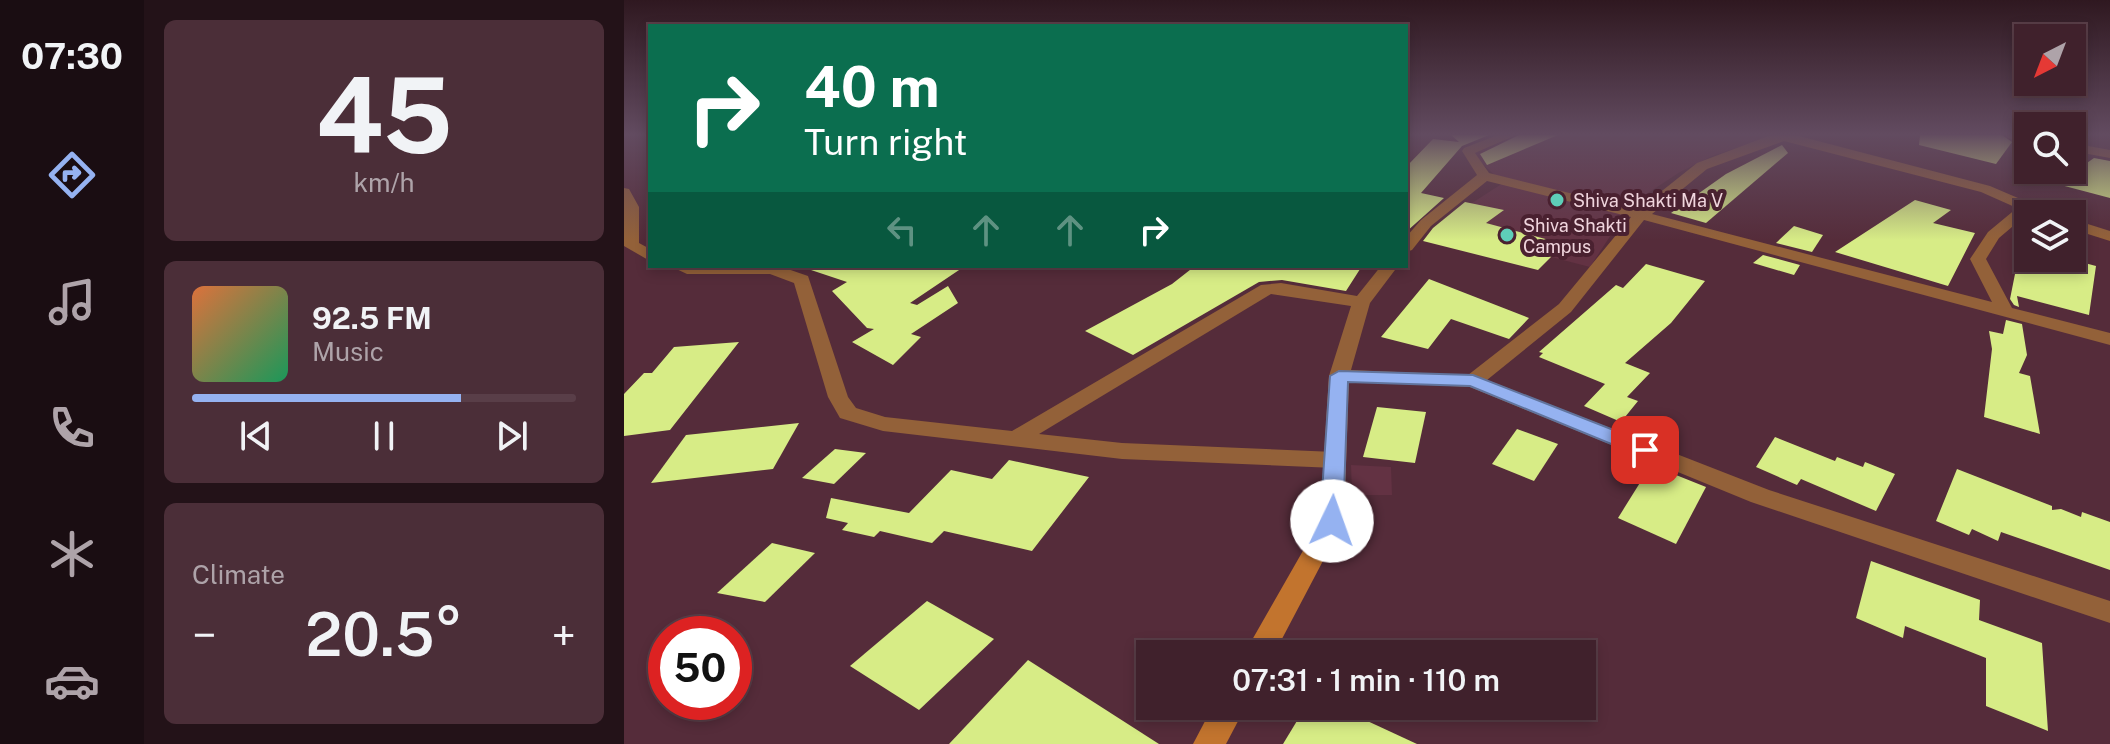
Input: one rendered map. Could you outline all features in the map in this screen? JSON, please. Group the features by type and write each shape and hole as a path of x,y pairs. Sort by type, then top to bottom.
{"main road":[{"path":"1267,640 1332,521 1339,376"},
{"path":"1209,744 1222,720"}],"street":[{"path":"1480,170 1484,176 2110,339"},
{"path":"1473,381 1565,308 1640,216 1697,170"},
{"path":"1904,170 1985,189 2014,201"},
{"path":"1408,245 1426,223 1484,176"},
{"path":"624,192 632,207 630,240 648,254"},
{"path":"2004,310 1995,287 1978,259 1993,235 2014,218"},
{"path":"2086,228 2110,236"},
{"path":"684,268 772,269 802,280 838,397 848,413 883,424 1122,451 1335,460"},
{"path":"1388,268 1361,302 1339,376 1473,381 1760,496 2110,612"},
{"path":"1015,439 1267,289 1281,288 1361,302"}],"shaded area":[{"name":"Shiva Shakti Ma V","path":"1489,170 1685,170 1625,208 1590,267 1435,227 1503,183"},
{"path":"1351,465 1391,467 1392,495 1352,495"}],"building":[{"path":"1408,170 1441,170 1421,193 1444,198 1408,230"},
{"path":"1734,170 1768,170 1706,223 1671,213"},
{"path":"2086,170 2110,170 2110,198 2057,184 2086,184"},
{"path":"1915,200 1951,210 1933,223 1975,233 1948,286 1835,252"},
{"path":"1465,202 1504,210 1486,223 1564,244 1538,270 1423,241 1433,228"},
{"path":"1794,226 1823,235 1812,252 1776,243"},
{"path":"1763,255 1800,265 1794,275 1753,263"},
{"path":"2086,263 2096,266 2089,315 2017,296 2019,307 2010,299 2015,272 2086,272"},
{"path":"1646,264 1705,281 1671,323 1625,363 1650,373 1627,397 1638,401 1621,422 1584,406 1605,384 1539,357 1543,353 1539,352 1616,285 1623,288"},
{"path":"962,268 910,303 917,305 948,286 958,303 911,334 921,337 893,365 852,342 874,329 867,328 832,291 847,282 811,270"},
{"path":"1192,268 1361,268 1346,291 1282,280 1259,282 1133,355 1085,331 1172,284"},
{"path":"1429,279 1529,318 1509,339 1451,319 1428,349 1381,337"},
{"path":"2006,320 2022,324 2027,355 2019,373 2030,376 2040,434 1984,417 1992,349 1989,331 2003,334"},
{"path":"739,342 670,430 624,436 624,394 644,373 652,373 674,347"},
{"path":"1377,407 1426,412 1415,463 1363,457"},
{"path":"799,423 773,469 651,483 686,435"},
{"path":"1517,429 1558,444 1534,481 1492,464"},
{"path":"1775,437 1835,461 1837,457 1863,467 1865,462 1895,474 1876,511 1801,479 1797,485 1756,467"},
{"path":"835,449 866,453 834,484 802,478"},
{"path":"1009,460 1089,477 1032,551 944,531 932,543 880,531 874,537 842,530 848,523 826,518 831,498 909,513 951,470 992,479"},
{"path":"1651,465 1706,487 1676,544 1618,518"},
{"path":"1957,469 2052,506 2052,510 2061,509 2081,517 2082,512 2110,522 2110,570 2001,532 1998,541 1972,529 1969,535 1936,521"},
{"path":"772,543 815,553 765,602 717,593"},
{"path":"1871,561 1980,600 1979,620 2042,643 2048,731 1986,706 1986,658 1905,626 1903,638 1856,618"},
{"path":"927,601 994,639 919,710 850,666"},
{"path":"1028,660 1159,744 949,744"},
{"path":"1298,720 1365,720 1417,744 1283,744"}],"place":[{"name":"Shiva Shakti Ma V","path":"1557,200"},
{"name":"Shiva Shakti Campus","path":"1507,235"}],"route":[{"path":"1332,521 1339,376 1473,381 1645,450"}]}
